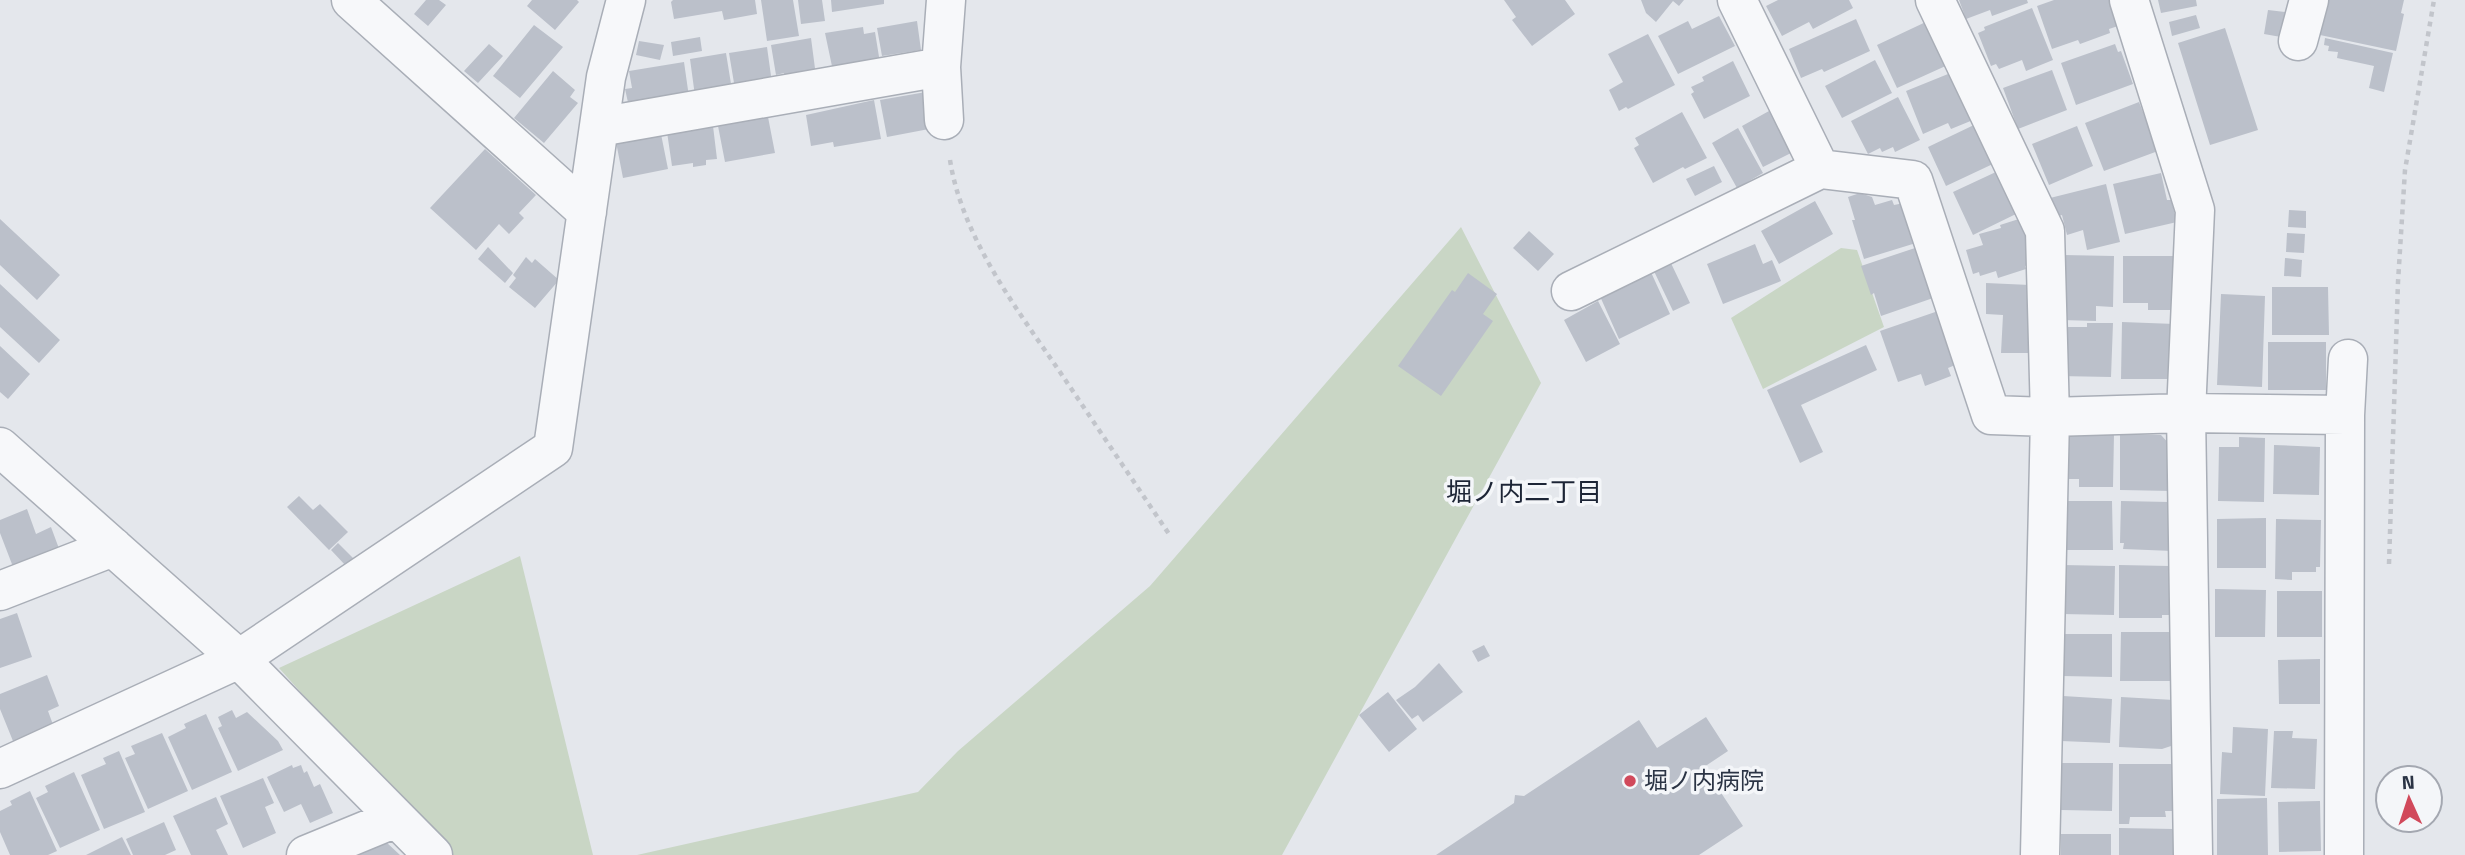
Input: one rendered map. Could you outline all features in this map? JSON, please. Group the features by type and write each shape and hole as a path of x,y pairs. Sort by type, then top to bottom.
{"street":[{"path":"351,0 587,212"},
{"path":"0,769 239,659 553,448 606,78 626,0"},
{"path":"944,120 941,67 946,0"},
{"path":"1737,0 1820,169"},
{"path":"1935,0 2045,231 2050,417 2040,855"},
{"path":"2129,0 2195,210 2186,413 2193,855"},
{"path":"2298,41 2309,0"},
{"path":"599,127 941,67"},
{"path":"1571,291 1820,169 1913,180 1990,415 2345,415"},
{"path":"2344,855 2345,415 2348,359"},
{"path":"0,447 239,659 433,855"},
{"path":"0,591 113,547"},
{"path":"306,855 396,818"}],"path":[{"path":"2389,565 2398,282 2405,170 2434,0"},
{"path":"944,120 954,185 973,235 1027,324 1171,537"}],"green space":[{"path":"1461,227 1541,383 1282,855 637,855 918,792 958,751 1150,586"},
{"path":"1841,248 1857,250 1884,327 1763,389 1731,318"},
{"path":"520,556 593,855 446,855 279,668"}],"building":[{"path":"426,0 439,0 446,5 428,26 414,14"},
{"path":"532,0 579,2 555,30 527,6"},
{"path":"755,0 757,14 724,20 722,11 674,19 671,2"},
{"path":"761,0 793,0 799,36 767,41"},
{"path":"798,0 822,0 825,21 801,24"},
{"path":"831,0 884,0 884,4 832,12"},
{"path":"1504,0 1565,0 1575,14 1532,46 1512,20 1516,17"},
{"path":"1641,0 1684,0 1679,6 1673,1 1656,22 1646,13"},
{"path":"1778,0 1849,0 1853,8 1813,29 1809,22 1782,36 1766,6"},
{"path":"1959,0 2027,0 2028,3 1992,16 1990,10 1966,19"},
{"path":"2054,0 2112,0 2121,25 2109,29 2110,33 2080,44 2078,40 2052,49 2037,6"},
{"path":"2158,0 2196,0 2197,6 2161,13"},
{"path":"2328,0 2404,0 2401,13 2404,14 2396,51 2320,35"},
{"path":"2032,8 2053,60 2026,71 2022,60 1999,69 1996,64 1991,66 1978,33 1985,30 1984,27"},
{"path":"2268,10 2285,12 2281,37 2264,34"},
{"path":"2196,15 2200,28 2172,36 2169,22"},
{"path":"1719,16 1735,46 1678,74 1658,36 1688,21 1692,29"},
{"path":"1856,19 1870,51 1824,72 1822,69 1801,78 1789,49"},
{"path":"1930,20 1950,64 1897,88 1877,45"},
{"path":"917,21 921,50 882,56 877,28"},
{"path":"534,25 563,47 520,98 493,76"},
{"path":"863,27 864,34 875,32 880,63 833,71 825,33"},
{"path":"2225,28 2258,130 2210,145 2178,43"},
{"path":"1648,34 1675,85 1619,111 1609,90 1623,82 1608,54"},
{"path":"700,37 702,51 673,56 671,42"},
{"path":"811,38 816,76 785,81 784,73 776,75 771,45"},
{"path":"2325,38 2393,53 2384,92 2369,88 2374,66 2337,58 2338,52 2328,51 2329,46 2324,45"},
{"path":"639,41 664,45 660,60 636,55"},
{"path":"489,44 503,56 478,83 464,71"},
{"path":"2115,44 2118,52 2121,51 2133,84 2076,105 2061,63"},
{"path":"767,47 772,83 735,89 729,53"},
{"path":"726,53 732,90 695,96 690,59"},
{"path":"1875,60 1892,93 1842,118 1825,86"},
{"path":"1733,61 1750,96 1704,119 1691,94 1694,92 1691,87 1704,81 1702,77"},
{"path":"684,62 689,97 629,107 625,89 632,88 629,71"},
{"path":"2052,70 2067,110 2018,129 2003,88"},
{"path":"553,71 575,90 570,97 578,103 544,143 514,118"},
{"path":"1953,72 1973,120 1951,129 1948,123 1923,134 1906,91"},
{"path":"926,92 929,129 887,137 880,100"},
{"path":"1898,97 1920,140 1895,152 1893,147 1882,152 1880,148 1868,154 1851,121"},
{"path":"874,100 881,139 834,147 833,142 811,146 806,115"},
{"path":"2139,102 2158,151 2104,171 2085,123"},
{"path":"1769,111 1793,152 1763,167 1742,126"},
{"path":"1682,112 1707,158 1653,183 1634,148 1639,145 1635,138"},
{"path":"768,117 775,153 725,162 718,126"},
{"path":"1976,124 1995,163 1946,186 1928,147"},
{"path":"713,126 717,159 706,160 706,165 693,167 693,163 672,166 667,132"},
{"path":"2077,126 2093,166 2049,185 2032,144"},
{"path":"1738,128 1763,173 1737,188 1712,143"},
{"path":"661,134 668,169 623,178 616,142"},
{"path":"485,149 536,195 519,213 524,218 509,234 499,224 476,250 430,208"},
{"path":"1714,166 1722,182 1695,196 1686,179"},
{"path":"1998,171 2018,213 1973,235 1953,192"},
{"path":"2161,173 2167,200 2171,200 2177,222 2125,234 2113,184"},
{"path":"2106,184 2120,242 2087,250 2083,230 2067,235 2062,215 2055,217 2050,198"},
{"path":"1860,193 1872,197 1875,205 1892,200 1894,205 1904,203 1916,243 1864,259 1848,197"},
{"path":"1815,201 1833,234 1779,264 1761,231"},
{"path":"2289,210 2306,211 2306,228 2288,227"},
{"path":"2022,218 2030,244 2026,245 2032,264 2025,266 2026,269 1998,278 1996,271 1980,276 1979,272 1973,274 1966,250 1983,245 1979,234"},
{"path":"0,219 60,275 37,300 0,265"},
{"path":"1529,231 1554,254 1538,271 1513,248"},
{"path":"2287,233 2305,234 2304,253 2286,252"},
{"path":"1755,244 1763,264 1772,260 1781,281 1723,304 1707,264"},
{"path":"488,247 513,273 505,283 478,259"},
{"path":"1918,247 1936,297 1881,316 1861,266"},
{"path":"2063,255 2114,256 2113,307 2096,306 2096,321 2061,320"},
{"path":"2123,256 2177,256 2177,310 2148,310 2148,303 2123,303"},
{"path":"526,257 532,263 535,259 559,280 535,308 509,287 516,278 513,275"},
{"path":"2285,258 2302,260 2301,277 2284,276"},
{"path":"1669,259 1690,303 1673,311 1652,267"},
{"path":"1650,270 1670,314 1619,339 1599,294"},
{"path":"1468,273 1497,294 1483,314 1493,321 1441,396 1398,366 1452,290 1455,292"},
{"path":"1986,283 2030,285 2028,353 2001,353 2003,315 1986,314"},
{"path":"0,284 60,340 39,363 0,327"},
{"path":"2272,287 2328,287 2329,335 2272,335"},
{"path":"2221,294 2265,296 2262,387 2217,385"},
{"path":"1598,301 1620,344 1586,362 1564,320"},
{"path":"1941,310 1960,363 1948,368 1951,376 1925,386 1921,374 1898,382 1880,331"},
{"path":"2122,322 2175,324 2174,379 2121,379"},
{"path":"2087,323 2113,323 2111,377 2059,376 2065,327 2087,327"},
{"path":"2268,342 2326,342 2326,390 2268,390"},
{"path":"1866,345 1877,370 1801,405 1823,452 1800,463 1767,390"},
{"path":"0,346 30,374 8,399 0,392"},
{"path":"2066,434 2114,434 2113,487 2079,487 2079,479 2066,479"},
{"path":"2120,434 2161,435 2173,448 2173,491 2120,490"},
{"path":"2239,437 2265,438 2264,502 2218,501 2219,447 2239,447"},
{"path":"2274,445 2320,447 2319,495 2273,494"},
{"path":"299,496 313,510 320,504 348,532 329,550 287,507"},
{"path":"2064,501 2112,501 2113,550 2062,550"},
{"path":"2121,501 2169,502 2173,551 2123,549 2124,543 2120,543"},
{"path":"27,509 36,534 51,527 61,554 15,572 0,533 0,520"},
{"path":"2266,518 2266,568 2217,568 2217,519"},
{"path":"2276,519 2321,520 2320,567 2316,567 2316,572 2292,572 2292,580 2275,579"},
{"path":"338,543 354,559 346,566 331,550"},
{"path":"2062,565 2115,566 2114,615 2061,614"},
{"path":"2119,565 2170,566 2170,615 2162,615 2162,618 2119,618"},
{"path":"2215,589 2266,590 2265,637 2215,637"},
{"path":"2277,591 2322,591 2322,637 2277,637"},
{"path":"17,613 32,657 0,668 0,619"},
{"path":"2121,632 2171,632 2170,681 2120,681"},
{"path":"2062,634 2112,634 2112,677 2062,676"},
{"path":"1484,645 1490,656 1478,662 1472,651"},
{"path":"2320,659 2320,704 2279,704 2278,660"},
{"path":"1439,663 1463,692 1423,722 1418,715 1412,719 1396,700 1415,687"},
{"path":"47,675 59,706 48,711 55,730 15,746 0,709 0,694"},
{"path":"1388,692 1417,729 1389,752 1359,715"},
{"path":"2063,696 2112,699 2110,743 2061,741"},
{"path":"2121,697 2174,700 2171,746 2162,749 2119,747"},
{"path":"232,710 236,718 247,712 278,741 283,750 238,771 218,728 222,726 218,717"},
{"path":"206,714 232,772 192,790 168,737 186,728 184,724"},
{"name":"堀ノ内病院","path":"1706,717 1728,751 1704,767 1743,826 1699,855 1436,855 1514,803 1515,795 1524,796 1639,720 1657,748"},
{"path":"2233,727 2268,729 2265,796 2220,794 2222,752 2232,753"},
{"path":"2274,731 2293,731 2292,738 2317,739 2315,789 2271,788"},
{"path":"162,733 188,791 148,809 125,758 135,754 131,746"},
{"path":"119,751 145,812 104,829 81,775 106,764 103,758"},
{"path":"2062,763 2113,763 2112,811 2061,810"},
{"path":"2119,764 2172,764 2173,811 2165,811 2166,817 2130,817 2129,824 2119,824"},
{"path":"292,765 293,768 301,765 304,773 307,771 314,787 320,784 333,813 310,823 301,804 284,812 267,777"},
{"path":"74,772 100,830 60,848 36,798 48,792 45,786"},
{"path":"263,778 274,803 265,807 276,833 243,848 220,796"},
{"path":"30,791 57,851 48,855 10,855 0,832 0,811 12,805 10,801"},
{"path":"216,797 228,824 216,830 228,855 191,855 173,816"},
{"path":"2267,798 2268,855 2217,855 2217,799"},
{"path":"2320,801 2321,851 2279,852 2278,802"},
{"path":"164,822 176,850 165,855 133,855 126,839"},
{"path":"2119,828 2174,829 2173,855 2119,855"},
{"path":"2061,834 2111,834 2111,855 2061,855"},
{"path":"122,837 131,855 86,855"},
{"path":"386,842 400,855 355,855"}],"place":[{"name":"堀ノ内病院","path":"1630,781"}],"district":[{"name":"堀ノ内二丁目","path":"1524,492"}]}
